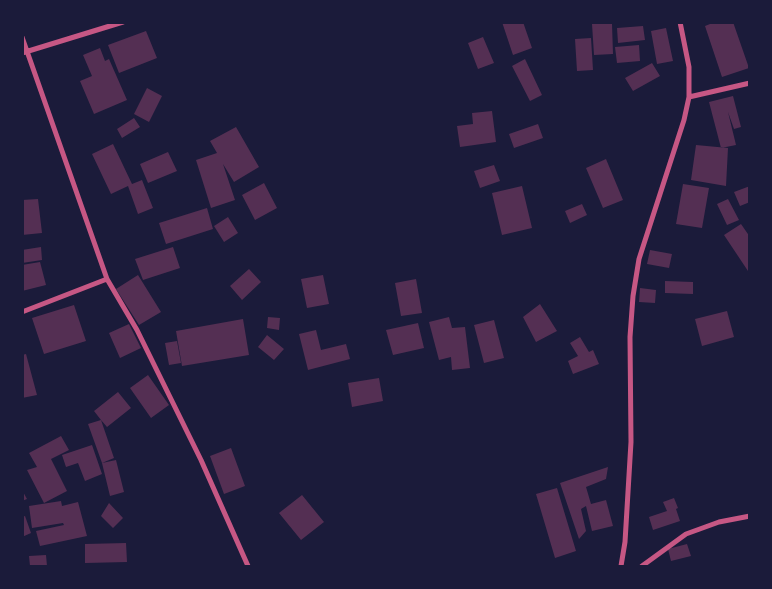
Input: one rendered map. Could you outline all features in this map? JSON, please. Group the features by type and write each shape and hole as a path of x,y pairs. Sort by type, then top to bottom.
{"street":[{"path":"25,53 123,22"},
{"path":"621,566 625,542 631,442 630,337 633,296 639,259 684,120 689,97 689,67 680,22"},
{"path":"22,37 25,53 108,279 136,330 197,452 248,566"},
{"path":"689,97 750,83"},
{"path":"22,312 108,279"},
{"path":"642,566 686,534 719,522 750,516"}],"building":[{"path":"502,22 523,22 532,48 513,55"},
{"path":"715,22 733,22 749,68 722,77 705,26"},
{"path":"592,24 612,24 613,54 594,55"},
{"path":"643,26 645,40 618,43 617,28"},
{"path":"666,28 673,61 657,64 651,31"},
{"path":"146,31 157,58 119,73 108,45"},
{"path":"483,37 494,63 478,69 468,43"},
{"path":"591,38 593,70 577,71 575,39"},
{"path":"639,45 640,61 617,63 615,47"},
{"path":"100,48 105,61 109,59 127,100 94,114 80,81 92,76 83,55"},
{"path":"525,59 542,95 530,101 512,66"},
{"path":"652,63 660,76 633,91 625,78"},
{"path":"147,88 162,96 149,122 134,114"},
{"path":"733,96 741,127 734,129 728,112 736,145 721,148 709,102"},
{"path":"492,111 496,142 460,147 457,126 473,124 472,113"},
{"path":"134,118 140,127 122,138 117,129"},
{"path":"538,124 543,138 514,148 509,134"},
{"path":"236,127 259,167 234,182 223,164 235,200 211,208 196,160 217,153 210,141"},
{"path":"113,144 132,184 142,180 153,208 138,214 128,186 111,194 92,154"},
{"path":"696,145 728,148 726,186 691,180"},
{"path":"168,152 177,171 148,183 140,164"},
{"path":"606,159 623,200 603,208 586,168"},
{"path":"494,165 500,181 480,188 474,171"},
{"path":"264,183 277,208 255,220 242,195"},
{"path":"683,184 709,188 702,228 676,224"},
{"path":"522,186 532,228 502,235 492,193"},
{"path":"750,186 750,202 740,206 734,192"},
{"path":"38,199 42,233 22,235 22,200"},
{"path":"728,199 739,220 727,225 717,204"},
{"path":"582,204 587,215 570,223 565,211"},
{"path":"207,208 213,229 166,244 159,223"},
{"path":"228,217 238,233 224,242 214,226"},
{"path":"741,224 750,237 750,274 724,235"},
{"path":"41,247 42,260 22,263 22,250"},
{"path":"173,247 180,268 143,280 135,259"},
{"path":"650,250 672,254 669,268 647,264"},
{"path":"40,262 46,285 22,291 22,265"},
{"path":"249,269 261,282 242,300 230,286"},
{"path":"138,275 161,312 139,325 116,289"},
{"path":"323,275 329,304 307,308 301,279"},
{"path":"416,279 422,313 401,316 395,283"},
{"path":"665,281 693,282 693,294 665,293"},
{"path":"640,288 656,290 655,303 639,302"},
{"path":"540,304 557,331 536,342 523,317"},
{"path":"74,305 86,341 44,354 32,318"},
{"path":"727,311 734,337 702,346 695,319"},
{"path":"268,317 280,318 279,330 267,328"},
{"path":"449,317 452,328 465,327 470,368 452,370 451,357 439,360 429,322"},
{"path":"243,319 249,355 182,366 176,331"},
{"path":"494,320 504,358 484,363 474,325"},
{"path":"418,323 424,348 393,355 386,330"},
{"path":"129,324 141,348 120,358 109,333"},
{"path":"316,330 321,350 346,344 350,359 308,370 299,334"},
{"path":"267,335 284,349 274,360 258,347"},
{"path":"580,337 589,352 593,350 599,364 573,374 568,361 578,356 570,343"},
{"path":"177,341 181,363 169,365 165,343"},
{"path":"26,354 37,395 22,398 22,355"},
{"path":"148,375 169,405 151,418 130,388"},
{"path":"379,378 383,401 352,407 348,383"},
{"path":"118,392 131,408 107,427 94,411"},
{"path":"101,420 114,458 102,463 88,424"},
{"path":"61,436 69,450 51,459 67,491 44,503 27,470 37,467 29,453"},
{"path":"92,445 102,474 85,481 78,463 66,467 62,455"},
{"path":"231,448 245,486 224,494 210,456"},
{"path":"116,460 124,492 110,496 102,463"},
{"path":"608,467 606,479 586,487 591,504 606,500 613,526 592,531 586,506 581,509 586,531 579,539 560,483"},
{"path":"557,488 576,551 555,558 536,494"},
{"path":"22,490 27,499 22,501"},
{"path":"302,495 324,522 301,540 279,513"},
{"path":"674,498 680,521 653,530 649,517 667,511 663,502"},
{"path":"61,501 62,506 78,502 87,536 40,546 36,531 64,525 63,523 32,528 29,506"},
{"path":"109,503 123,518 113,528 101,516"},
{"path":"25,516 31,533 22,537 22,517"},
{"path":"126,543 127,562 85,563 85,544"},
{"path":"687,544 691,556 671,561 668,549"},
{"path":"46,555 47,566 30,566 29,556"}]}
